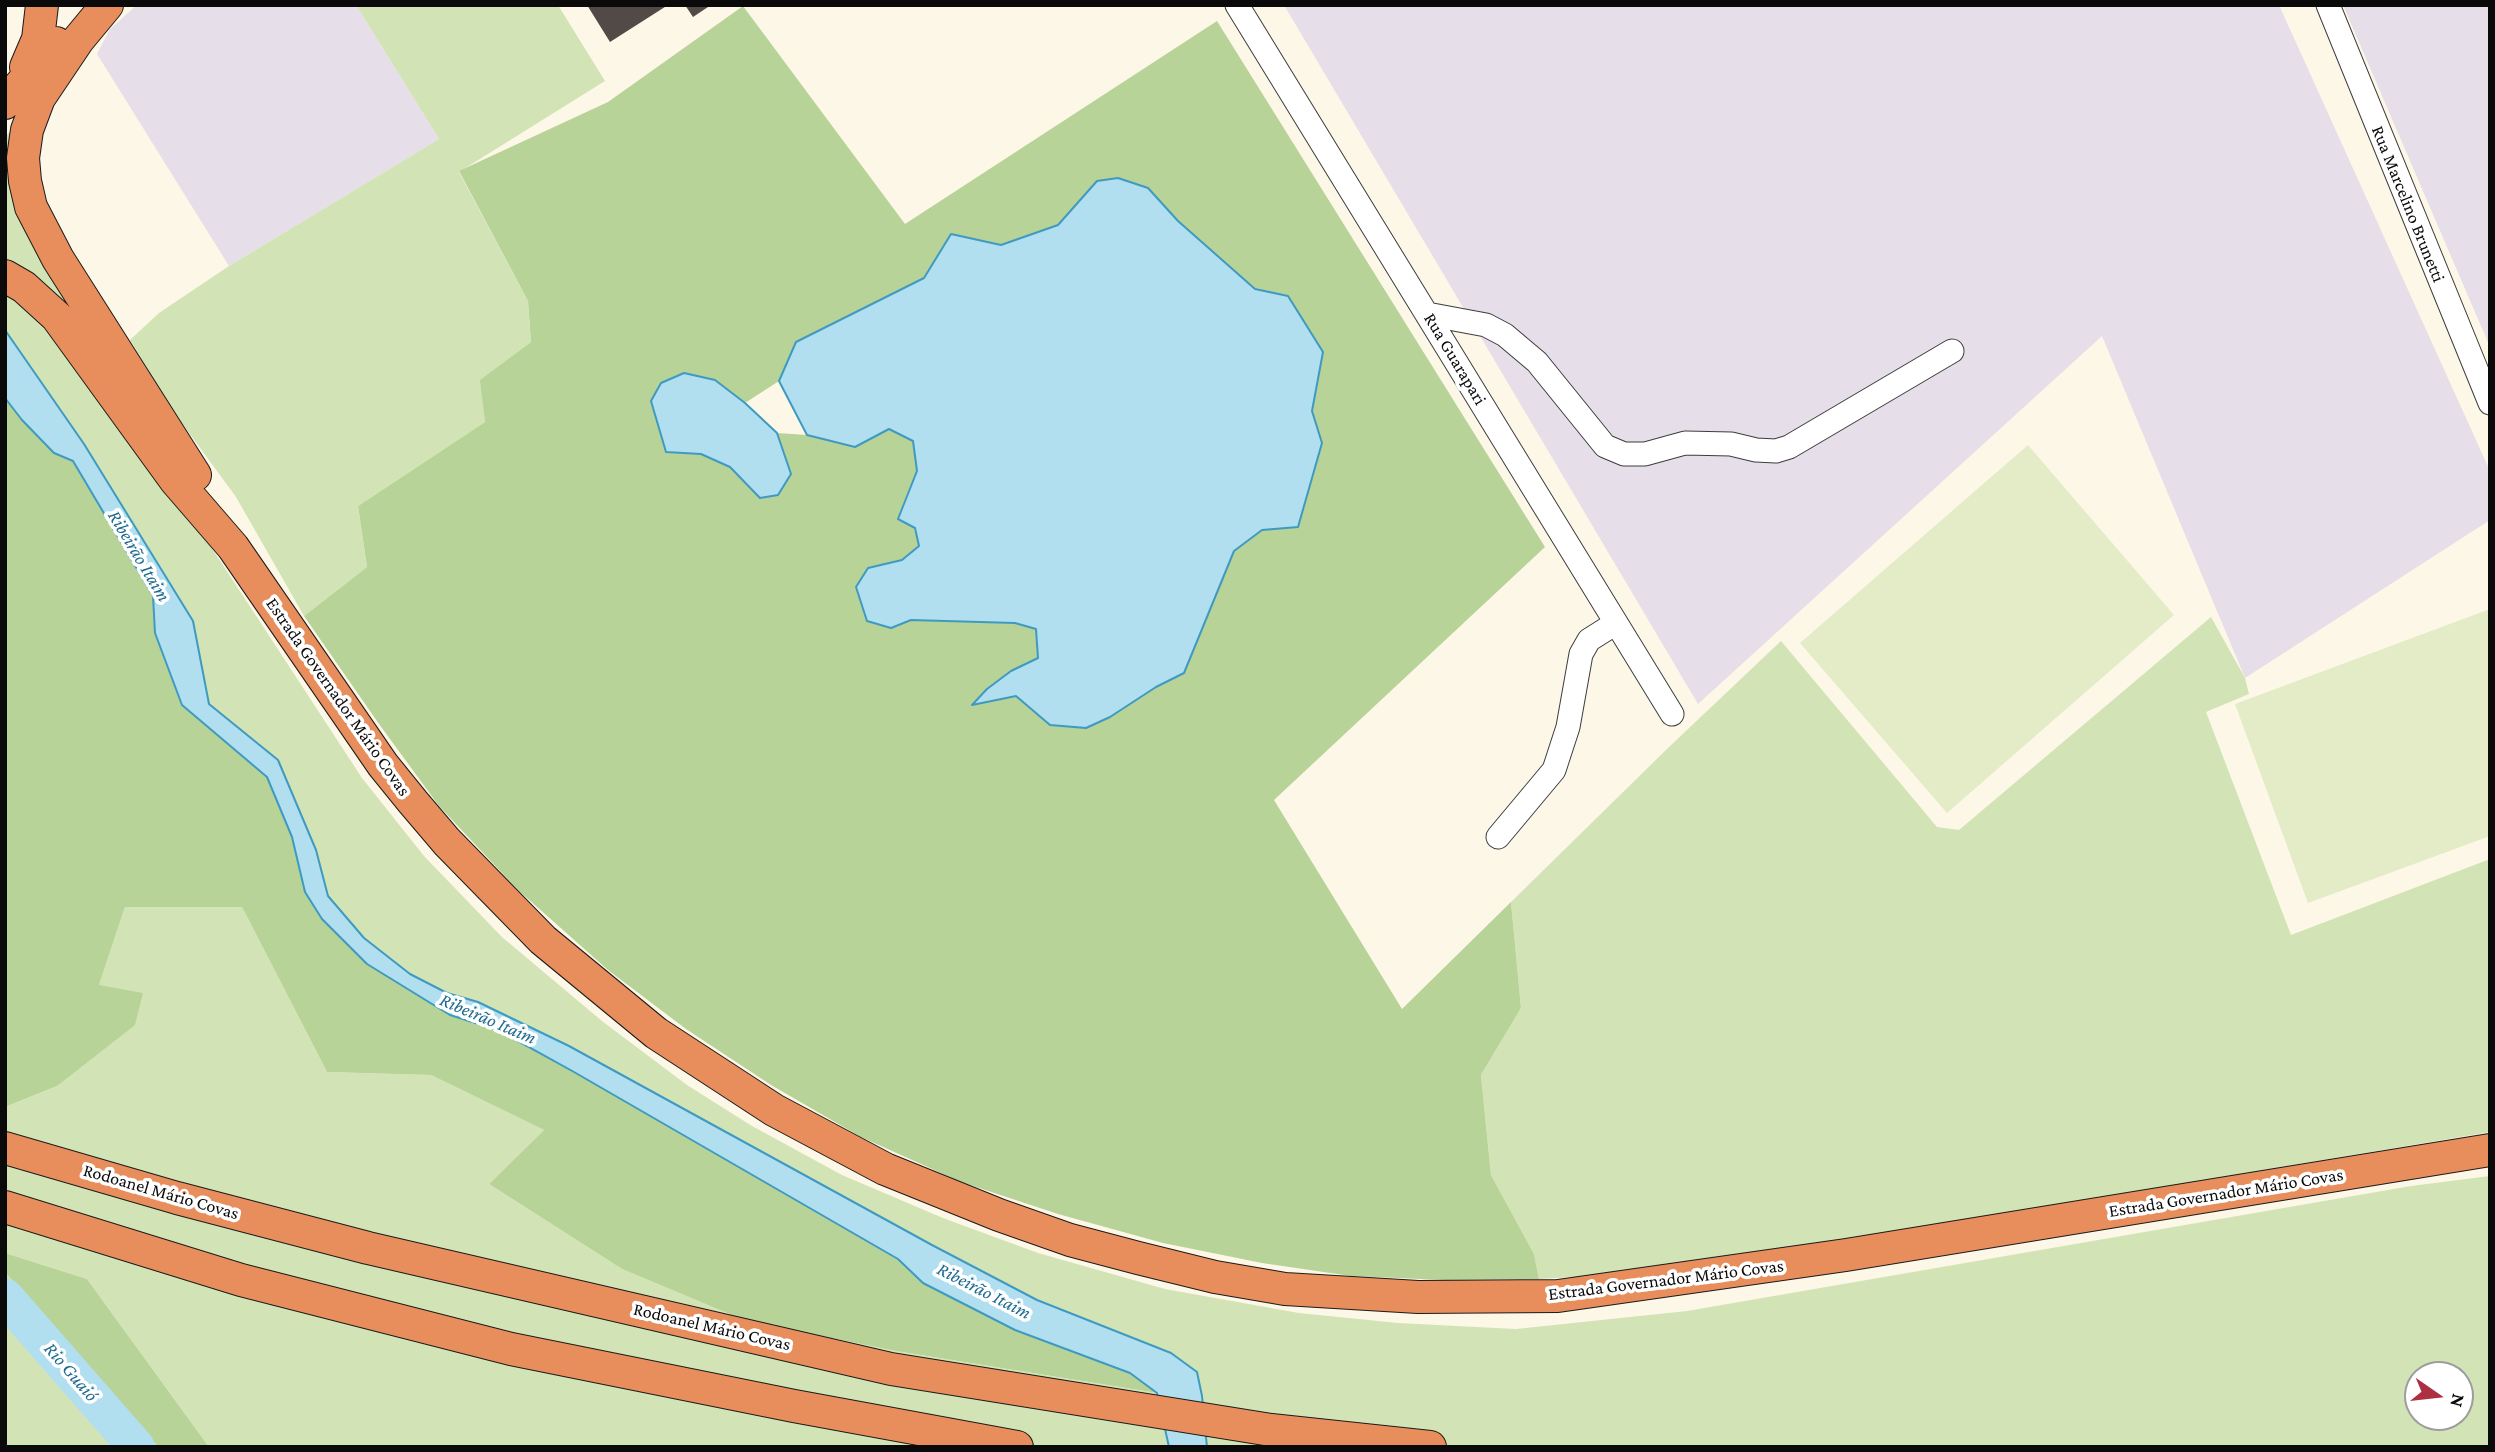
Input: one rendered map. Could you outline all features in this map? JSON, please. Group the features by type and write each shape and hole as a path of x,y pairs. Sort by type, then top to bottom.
{"highway":[{"path":"11,95 37,39 42,5"},
{"path":"11,95 89,5"},
{"name":"Estrada Governador Mário Covas","path":"107,5 49,81 32,114 23,158 31,207 58,259 220,515 233,547"},
{"name":"Estrada Governador Mário Covas","path":"5,275 24,287 57,317 176,481 233,547 383,765 447,842 543,940 656,1033 774,1110 885,1169 999,1215 1070,1240 1127,1255 1215,1277 1285,1289 1418,1297 1558,1296 1846,1255 2490,1150"},
{"name":"Rodoanel Mário Covas","path":"5,1148 177,1198 368,1248 891,1368 1271,1430 1430,1447"},
{"path":"5,1207 241,1280 511,1349 781,1404 1017,1447"}],"street":[{"name":"Rua Guarapari","path":"1237,5 1672,714"},
{"name":"Rua Marcelino Brunetti","path":"2328,5 2490,403"},
{"path":"1427,314 1486,326 1505,335 1537,362 1605,446 1624,454 1645,454 1685,443 1731,444 1776,451 1789,447 1952,351"},
{"path":"1498,838 1553,770 1568,727 1581,653 1589,640 1616,623"}],"shaded area":[{"path":"137,5 356,5 439,139 229,266 97,54 110,29"},
{"path":"1284,5 2279,5 2490,471 2490,520 2245,678 2102,336 1698,704"},
{"path":"2343,5 2490,5 2490,347"}],"green space":[{"path":"356,5 558,5 605,81 459,172 528,301 531,342 481,380 485,422 358,506 367,567 304,616 236,497 173,411 130,340 159,313 229,266 439,139"},
{"path":"743,6 905,224 1217,21 1545,547 1274,800 1402,1009 1511,902 1521,1008 1481,1075 1491,1175 1534,1254 1539,1279 1444,1280 1351,1276 1262,1263 1163,1243 1058,1214 961,1182 861,1137 771,1085 686,1029 608,970 518,890 439,806 304,616 367,567 358,506 485,422 480,380 531,342 528,301 459,171 608,102","holes":["1118,178 1148,188 1178,221 1255,289 1288,296 1323,352 1312,411 1322,443 1262,530 1234,551 1184,673 1156,687 1110,717 1050,725 1016,696 973,705 987,689 1011,671 1038,658 1037,629 1015,623 911,620 890,628 868,568 902,560 919,546 915,528 898,519 917,471 913,441 889,429 855,447 807,435 777,433 791,474 761,498 730,467 701,454 661,383 684,373 715,380 745,403 779,381 797,342 924,278 951,234 1001,245 1058,225 1097,181"]},
{"path":"27,113 21,178 100,338 5,260 5,137"},
{"path":"5,287 45,318 200,530 362,778 424,856 502,937 602,1021 687,1085 752,1126 842,1175 943,1218 1038,1253 1165,1289 1299,1313 1398,1323 1516,1329 1687,1311 2411,1186 2490,1176 2490,1447 1207,1447 1202,1396 1171,1353 1037,1300 688,1114 569,1046 478,1002 447,993 410,974 364,938 328,896 316,850 278,760 209,704 193,621 84,444 5,330"},
{"path":"5,398 54,453 73,461 153,596 155,633 182,705 267,777 292,837 305,892 450,1015 498,1030 574,1072 898,1259 923,1283 1015,1330 1130,1373 1157,1393 896,1351 746,1321 622,1269 489,1184 544,1130 431,1075 327,1072 242,907 125,907 99,985 143,993 135,1025 57,1086 5,1107"},
{"path":"2028,445 2174,615 1947,813 1800,643"},
{"path":"2490,609 2490,836 2308,903 2235,704"},
{"path":"2211,617 2245,678 2249,694 2206,712 2291,935 2490,859 2490,1132 1716,1262 1593,1276 1539,1279 1534,1254 1491,1175 1481,1075 1521,1008 1511,902 1781,641 1937,827 1959,830"},
{"path":"125,907 242,907 327,1072 431,1075 544,1130 489,1184 622,1269 746,1321 896,1351 1157,1393 1169,1447 209,1447 87,1279 5,1253 5,1107 57,1086 99,985"},
{"path":"5,1253 87,1279 209,1447 158,1447 5,1272"},
{"path":"5,1272 158,1447 5,1447"}],"water":[{"path":"1118,178 1148,188 1178,221 1255,289 1288,296 1323,352 1312,411 1322,443 1298,527 1262,530 1234,551 1184,673 1156,687 1110,717 1086,728 1050,725 1016,696 972,705 987,689 1011,671 1038,658 1036,629 1015,623 911,620 891,628 867,621 856,587 868,568 902,560 919,546 915,528 898,519 917,471 913,441 889,429 855,447 807,435 779,381 796,342 924,278 951,234 1001,245 1058,225 1097,181"},
{"name":"Ribeirão Itaim","path":"5,330 84,444 193,621 209,704 278,760 316,850 328,896 364,938 410,974 447,993 478,1002 569,1046 1037,1300 1171,1353 1197,1372 1207,1447 1169,1447 1157,1393 1130,1373 1015,1330 923,1283 898,1259 574,1072 498,1030 450,1015 367,964 322,919 305,892 292,837 267,777 182,705 155,633 153,596 73,461 54,453 5,398"},
{"path":"684,373 715,380 777,433 791,474 778,495 760,498 730,467 701,454 666,452 651,401 661,383"}],"building":[{"path":"587,5 668,5 610,42"},
{"path":"685,5 711,5 693,17"}],"waterway":[{"name":"Rio Guaió","path":"5,1297 136,1447"}]}
